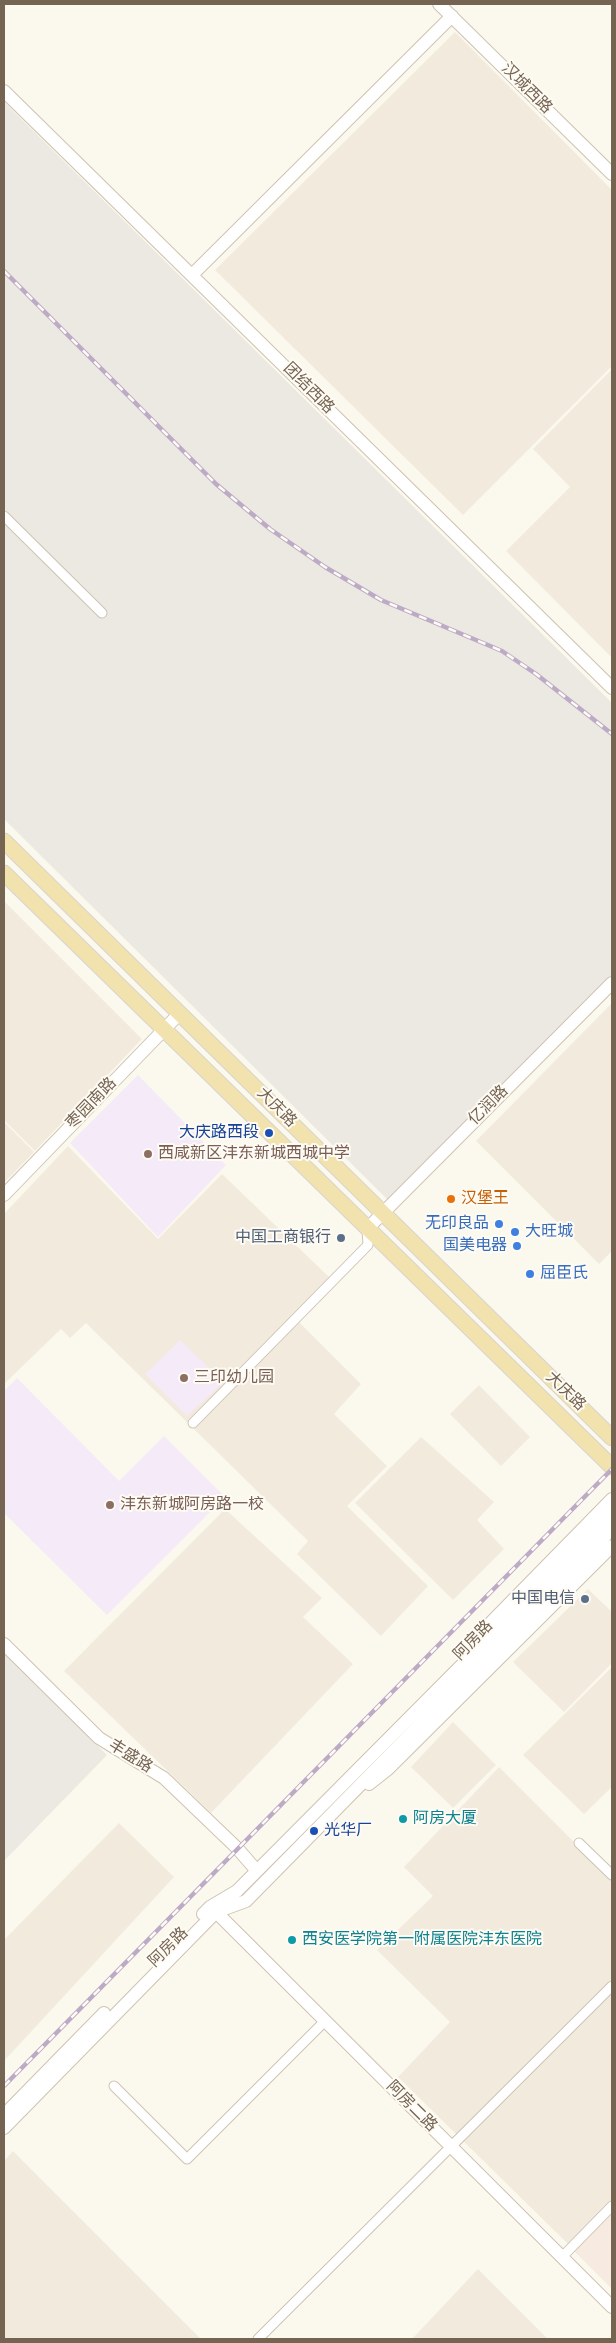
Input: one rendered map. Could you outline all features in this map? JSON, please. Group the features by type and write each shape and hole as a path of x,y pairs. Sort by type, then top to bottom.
{"main road":[{"name":"大庆路","path":"4,841 612,1438"},
{"name":"大庆路","path":"4,873 367,1230 612,1467"}],"street":[{"name":"汉城西路","path":"439,4 612,174"},
{"path":"192,275 452,16"},
{"name":"团结西路","path":"4,90 612,688"},
{"path":"4,516 102,613"},
{"name":"亿润路","path":"367,1230 612,983"},
{"name":"枣园南路","path":"4,1195 180,1013"},
{"path":"192,1423 368,1245 367,1230"},
{"name":"阿房路","path":"4,2115 213,1910 257,1871 340,1787 372,1745 612,1499"},
{"name":"阿房路","path":"4,2128 213,1910 246,1901 335,1810 366,1770 612,1514"},
{"name":"阿房路","path":"340,1787 366,1770 612,1529"},
{"name":"阿房路","path":"335,1810 388,1769 612,1546"},
{"name":"丰盛路","path":"4,1644 99,1738 164,1778 237,1848 257,1871"},
{"path":"579,1843 612,1875"},
{"name":"阿房二路","path":"213,1910 612,2307"},
{"path":"258,2339 612,1986"},
{"path":"114,2086 187,2159 325,2021"},
{"path":"562,2256 612,2206"}],"shaded area":[{"path":"455,32 612,190 612,366 463,515 215,270"},
{"path":"4,102 612,703 612,974 389,1201 4,819"},
{"path":"612,369 612,658 506,551 570,487 533,449"},
{"path":"4,901 142,1039 35,1151 4,1120"},
{"path":"612,1003 612,1251 599,1264 476,1141"},
{"name":"西咸新区沣东新城西城中学","path":"138,1075 226,1165 158,1237 70,1143"},
{"path":"4,1122 34,1152 4,1183"},
{"path":"68,1146 158,1239 222,1174 329,1277 292,1315 361,1384 334,1414 387,1466 347,1506 428,1586 381,1636 297,1554 308,1541 86,1323 70,1338 61,1329 4,1384 4,1214"},
{"name":"三印幼儿园","path":"180,1340 224,1382 187,1416 145,1374"},
{"name":"沣东新城阿房路一校","path":"17,1378 119,1481 164,1436 225,1497 107,1615 4,1513 4,1391"},
{"path":"479,1385 530,1437 501,1466 450,1414"},
{"path":"421,1437 494,1502 477,1520 504,1549 453,1600 355,1503"},
{"path":"225,1509 322,1598 303,1617 353,1664 211,1813 64,1671"},
{"path":"588,1589 612,1612 612,1663 564,1712 513,1662"},
{"path":"4,1653 107,1755 4,1861"},
{"path":"612,1667 612,1787 584,1814 523,1755"},
{"path":"453,1722 496,1765 453,1808 411,1767"},
{"path":"499,1767 612,1880 612,2200 568,2244 398,2077 450,2022 377,1950 433,1896 404,1867"},
{"path":"119,1823 174,1877 4,2061 4,1940"},
{"path":"13,2151 201,2339 4,2339 4,2161"},
{"path":"612,2214 612,2289 574,2251"},
{"path":"478,2269 548,2339 412,2339"}],"railway":[{"path":"4,271 216,484 270,529 325,567 381,600 502,651 536,674 612,734"},
{"path":"4,2086 612,1469"}],"place":[{"name":"大庆路西段","path":"269,1133"},
{"name":"西咸新区沣东新城西城中学","path":"148,1154"},
{"name":"汉堡王","path":"451,1199"},
{"name":"无印良品","path":"499,1224"},
{"name":"大旺城","path":"515,1232"},
{"name":"中国工商银行","path":"341,1238"},
{"name":"国美电器","path":"517,1246"},
{"name":"屈臣氏","path":"530,1274"},
{"name":"三印幼儿园","path":"184,1378"},
{"name":"沣东新城阿房路一校","path":"110,1505"},
{"name":"中国电信","path":"585,1599"},
{"name":"阿房大厦","path":"403,1819"},
{"name":"光华厂","path":"314,1831"},
{"name":"西安医学院第一附属医院沣东医院","path":"292,1940"}]}
